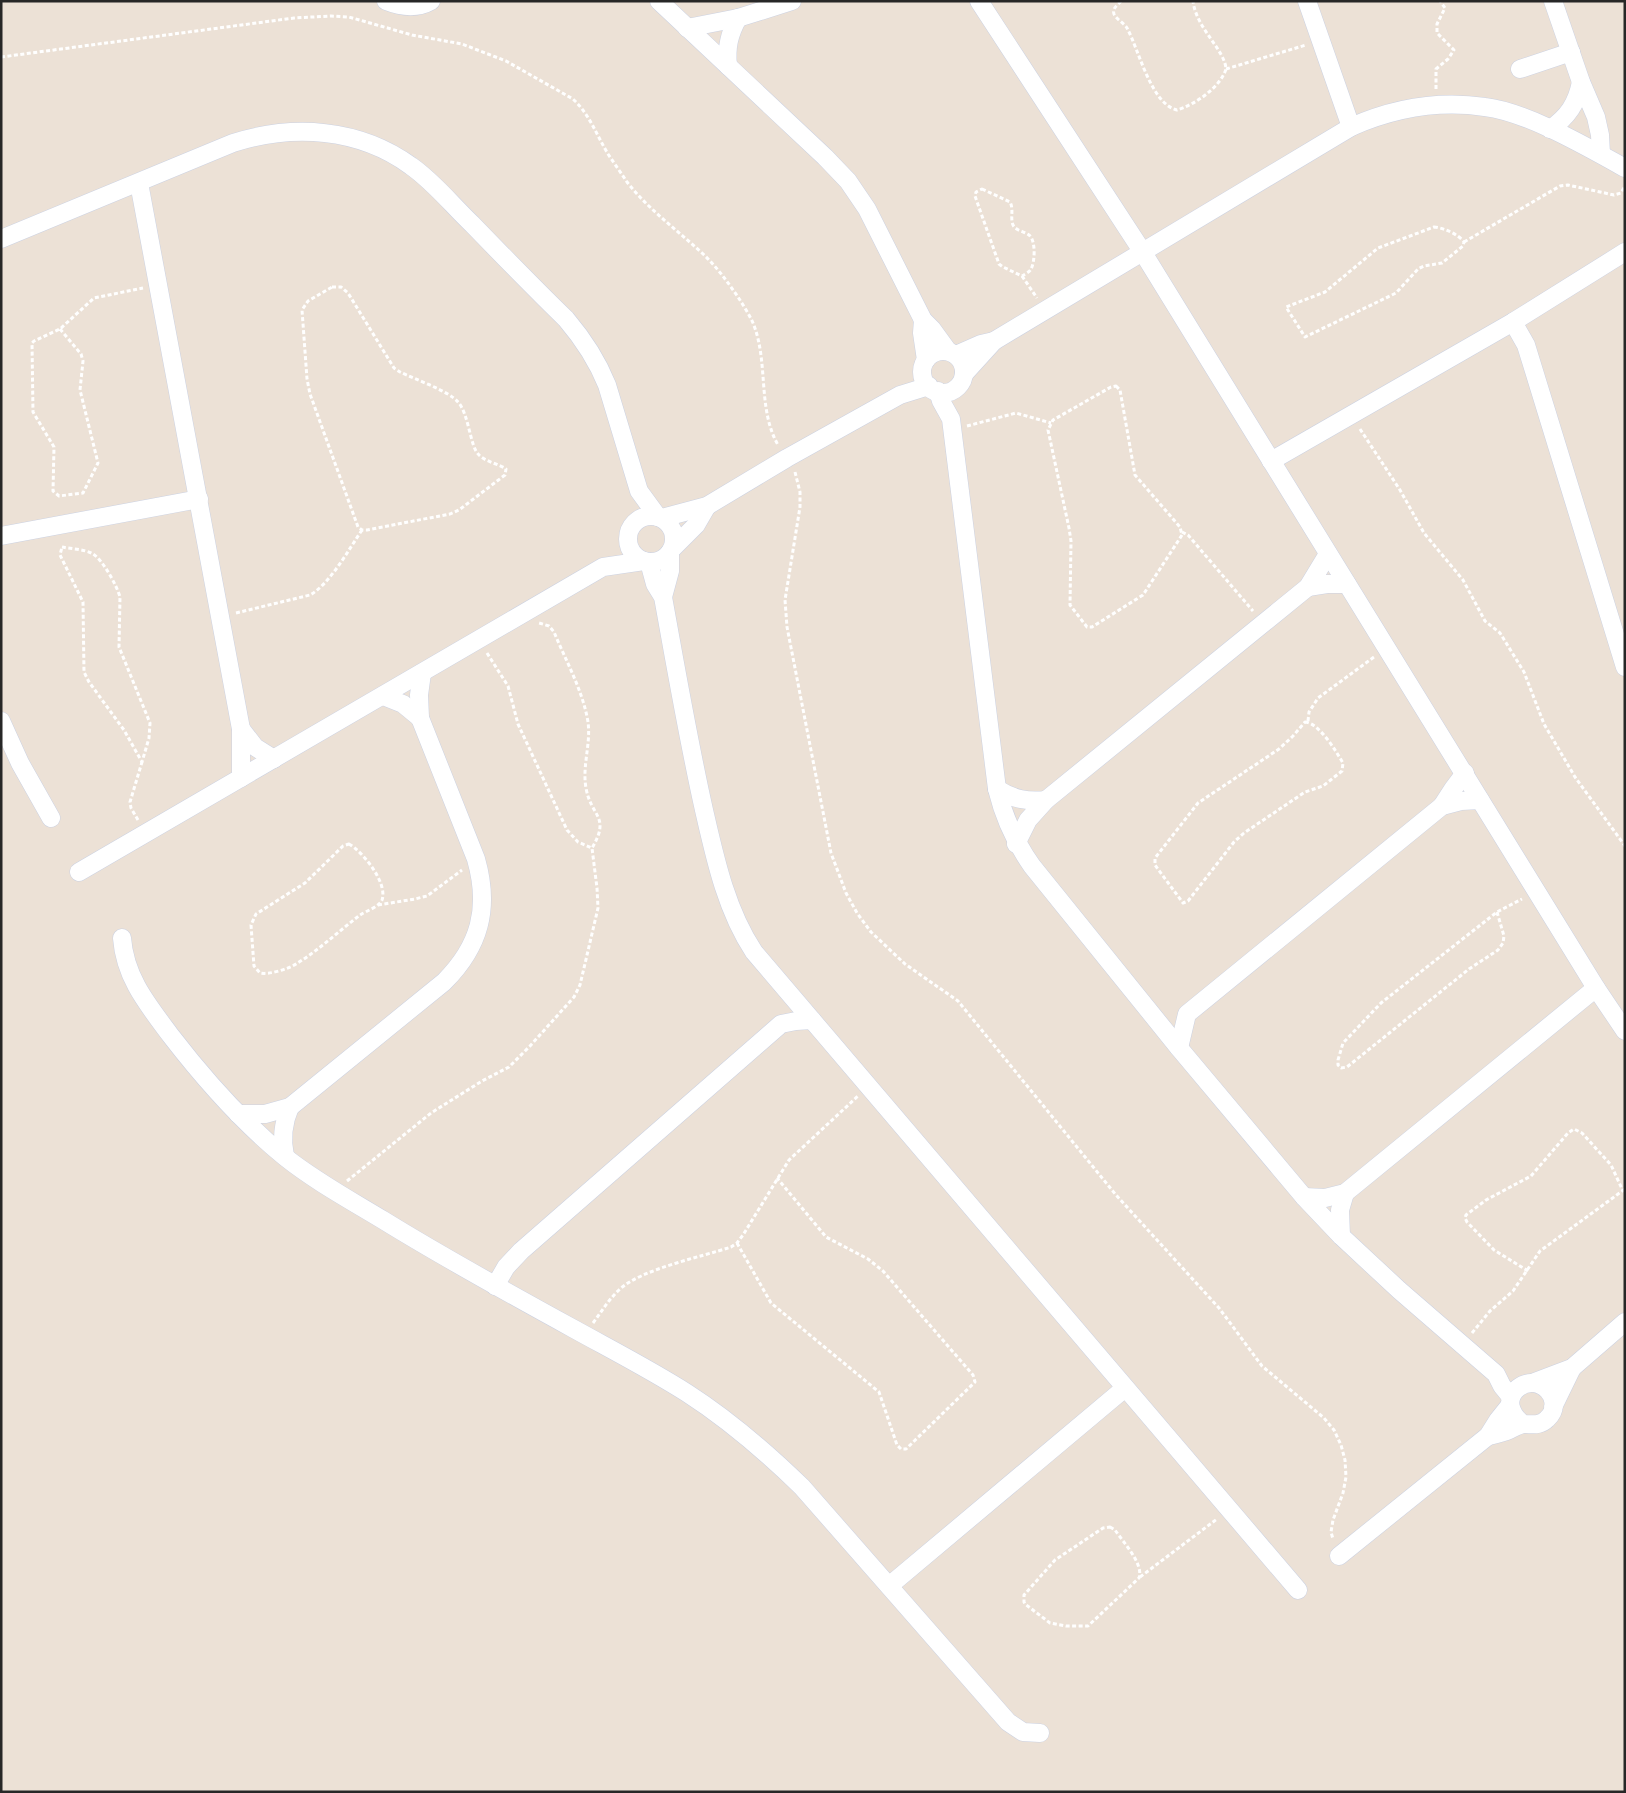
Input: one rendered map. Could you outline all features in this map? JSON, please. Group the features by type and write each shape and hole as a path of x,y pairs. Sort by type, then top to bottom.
{"street":[{"path":"386,1 407,7 418,6 431,1"},
{"path":"659,1 848,181 867,209 922,320 962,363 962,379 951,424"},
{"path":"687,28 738,18 792,1"},
{"path":"978,1 1142,251 1596,988 1625,1031"},
{"path":"1307,1 1351,127"},
{"path":"1553,1 1581,82 1596,117 1600,135 1601,154"},
{"path":"728,66 727,46 738,18"},
{"path":"1520,69 1571,52"},
{"path":"1550,129 1568,114 1574,104 1581,82"},
{"path":"900,396 909,381 938,352 952,353 994,341 1351,127 1385,113 1404,108 1436,105 1486,107 1509,113 1550,129 1625,168"},
{"path":"1,239 251,137 288,131 317,132 345,136 372,145 398,157 426,178 566,319 580,335 600,368 607,384 638,491 673,531 674,539 671,550 670,571 662,597"},
{"path":"139,183 241,729 241,778"},
{"path":"1271,461 1513,322 1625,252"},
{"path":"922,320 924,379 933,389 951,424 996,789 1001,808 1016,844 1179,1048 1304,1197 1341,1236 1399,1290 1496,1374 1511,1401 1512,1412 1516,1419 1523,1424 1531,1425 1539,1424 1546,1420 1551,1414 1553,1406 1572,1368"},
{"path":"1513,322 1526,345 1624,657"},
{"path":"604,567 631,528 645,516 660,518 707,506 787,458 900,396 933,389 950,392 994,341"},
{"path":"638,491 628,542 630,550 636,557 647,562 662,597 695,767 711,837 729,902 737,924 745,938 754,952 1298,1590"},
{"path":"1,536 199,499"},
{"path":"79,872 604,567 661,560 696,525 707,506"},
{"path":"1016,844 1028,820 1046,800 1308,587 1328,554"},
{"path":"1308,587 1346,584"},
{"path":"238,1114 265,1114 290,1107 444,982 466,957 474,941 481,917 483,892 481,875 420,718 419,695 422,673"},
{"path":"383,696 403,704 420,718"},
{"path":"1,721 20,763 51,818"},
{"path":"241,729 255,746 274,758"},
{"path":"1155,1018 1187,1014 1442,806 1452,789 1465,773"},
{"path":"996,789 1020,800 1046,800"},
{"path":"1442,806 1461,801 1480,800"},
{"path":"122,938 126,964 138,988 182,1050 238,1114 284,1156 335,1191 450,1261 688,1394 746,1436 802,1487 1008,1722 1023,1732 1040,1733"},
{"path":"1304,1197 1325,1198 1345,1194 1596,988"},
{"path":"781,1024 788,992"},
{"path":"1179,1048 1187,1014"},
{"path":"495,1286 506,1267 521,1251 781,1024 812,1020"},
{"path":"284,1156 282,1146 283,1126 290,1107"},
{"path":"1341,1236 1340,1210 1345,1194"},
{"path":"1339,1556 1488,1436 1511,1401 1514,1391 1530,1383 1572,1368 1625,1322"},
{"path":"1496,1374 1512,1376 1530,1383 1543,1385 1553,1398 1553,1406"},
{"path":"889,1586 1125,1388"},
{"path":"1488,1436 1506,1432 1523,1424"}],"path":[{"path":"1121,1 1115,7 1114,13 1127,28 1153,91 1171,109 1180,110 1194,102 1217,83 1226,69 1321,40"},
{"path":"1193,1 1196,16 1224,61 1226,69"},
{"path":"1436,105 1436,69 1448,59 1454,50 1437,33 1437,24 1445,8 1440,1"},
{"path":"1,57 294,18 331,16 365,20 412,34 462,44 506,61 573,99 582,108 593,124 608,154 646,204 702,252 729,284 752,320 760,340 768,420 773,436 797,478 800,492 800,507 785,600 787,627 831,853 846,893 871,932 905,964 958,1001 1116,1196 1219,1308 1262,1366 1324,1418 1334,1430 1345,1460 1346,1477 1331,1532 1339,1556"},
{"path":"1464,242 1444,229 1434,227 1378,248 1325,292 1286,307 1305,337 1396,292 1424,266 1442,263 1463,246 1464,242 1560,186 1568,185 1614,195 1621,193 1625,186"},
{"path":"1022,276 1032,268 1034,243 1032,239 1028,234 1015,228 1010,202 982,189 978,190 975,196 999,264 1022,276 1045,310"},
{"path":"60,329 81,354 83,361 80,390 98,462 83,493 59,496 53,491 54,447 33,412 31,348 34,341 60,329 94,298 158,286"},
{"path":"220,617 310,595 322,587 362,530 454,512 505,475 507,471 505,468 476,452 464,410 459,402 449,395 394,368 348,293 341,288 332,287 308,301 302,310 307,379 310,394 357,524 362,530"},
{"path":"1182,532 1181,538 1143,595 1092,627 1088,628 1085,626 1070,606 1071,542 1048,436 1051,423 1111,387 1116,386 1119,388 1135,475 1182,532 1188,535 1263,623"},
{"path":"951,424 1016,413 1051,423"},
{"path":"1350,415 1400,490 1424,533 1463,580 1485,621 1500,633 1524,672 1544,724 1575,777 1625,846"},
{"path":"142,762 124,730 86,677 83,666 83,602 60,555 62,547 93,554 98,558 118,590 120,597 119,647 150,723 149,738 130,805 145,834"},
{"path":"335,1191 431,1113 482,1080 509,1066 530,1046 574,997 580,985 598,908 592,848 598,837 600,825 585,786 588,733 585,710 552,629 538,622 528,611"},
{"path":"478,640 508,686 518,724 567,830 578,842 592,848"},
{"path":"1308,722 1309,712 1318,698 1386,647"},
{"path":"1308,722 1311,722 1331,743 1343,763 1343,768 1323,786 1305,792 1244,833 1234,842 1188,901 1182,902 1155,865 1155,858 1198,803 1279,749 1303,723 1308,722"},
{"path":"378,905 382,901 382,894 378,875 354,847 349,844 343,846 305,883 256,914 251,926 256,970 267,974 295,965 368,909 378,905 427,896 476,859"},
{"path":"1496,912 1504,936 1503,943 1498,950 1469,969 1347,1067 1341,1068 1338,1066 1343,1043 1380,1003 1496,912 1537,892"},
{"path":"584,1335 612,1298 629,1282 651,1272 731,1247 737,1243 789,1160 869,1086"},
{"path":"1462,1345 1490,1311 1513,1290 1528,1271 1531,1263 1540,1251 1624,1190 1611,1164 1582,1133 1574,1129 1568,1133 1532,1176 1486,1200 1466,1215 1465,1218 1494,1250 1528,1271"},
{"path":"737,1243 771,1303 879,1392 897,1445 901,1449 906,1449 975,1382 973,1375 882,1271 868,1259 826,1237 777,1178"},
{"path":"1140,1577 1140,1566 1115,1530 1110,1527 1104,1528 1055,1560 1024,1595 1024,1602 1050,1623 1066,1626 1088,1626 1140,1577 1229,1510"}]}
